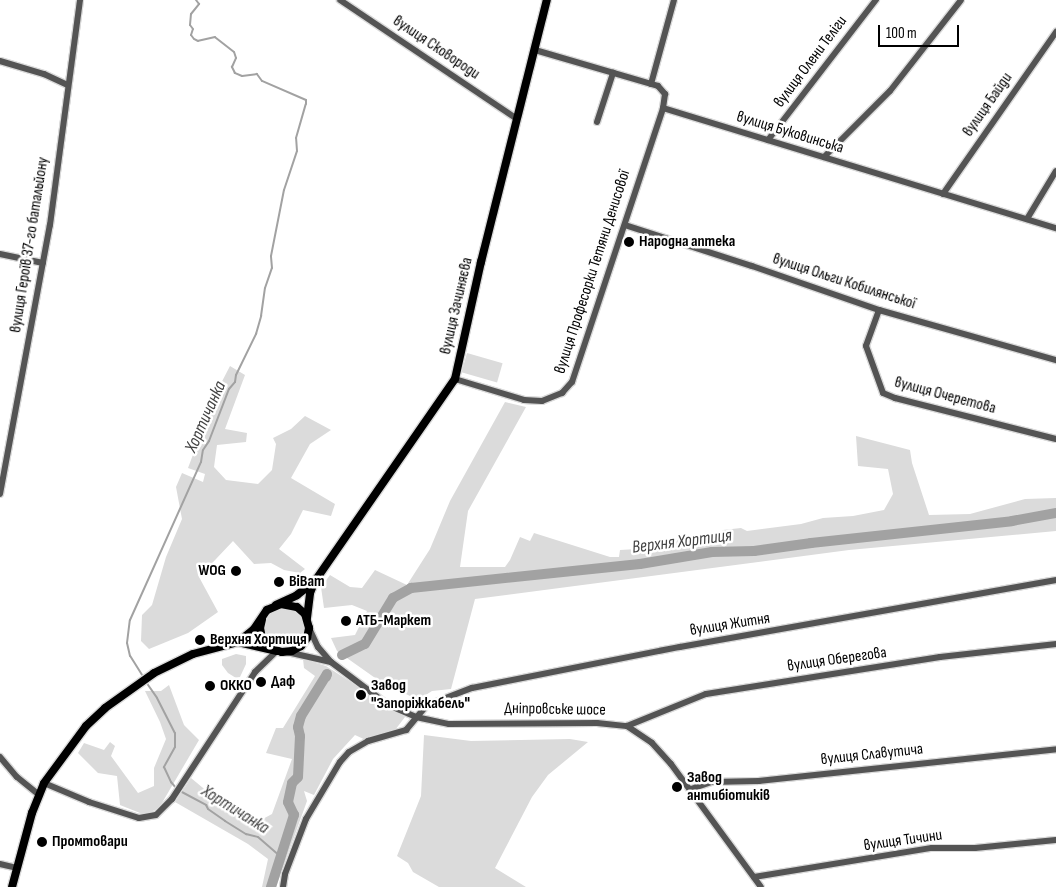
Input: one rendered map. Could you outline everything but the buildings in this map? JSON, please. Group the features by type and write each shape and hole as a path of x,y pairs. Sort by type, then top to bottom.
{"main road":[{"name":"вулиця Зачиняєва","path":"314,581 455,379 547,0"},
{"path":"12,887 39,794 44,783 86,726 138,683 154,673 193,654 238,642 254,629 267,610 297,595 314,581"},
{"path":"238,642 277,652 287,652 301,646 307,638 309,628 307,619 310,593 314,581"},
{"path":"276,605 287,604 297,607 307,619"},
{"path":"262,618 260,628 262,638 268,646 277,652"}],"street":[{"name":"вулиця Героїв 37-го батальйону","path":"0,494 43,263 80,0"},
{"name":"вулиця Сковороди","path":"340,0 517,119"},
{"path":"650,84 674,0"},
{"name":"вулиця Олени Теліги","path":"768,140 876,0"},
{"path":"824,157 890,91 960,0"},
{"name":"вулиця Байди","path":"943,194 1056,32"},
{"path":"535,50 650,84 663,90 666,98 663,108"},
{"path":"0,61 15,67 44,74 68,85"},
{"path":"597,122 613,73"},
{"name":"вулиця Буковинська","path":"663,108 1056,228"},
{"name":"вулиця Професорки Тетяни Денисової","path":"455,379 524,400 542,401 562,393 576,376 663,108"},
{"path":"1027,219 1056,171"},
{"name":"вулиця Ольги Кобилянської","path":"625,225 879,310 1056,360"},
{"path":"0,254 43,263"},
{"name":"вулиця Очеретова","path":"879,310 866,346 883,393 895,398 1056,439"},
{"name":"вулиця Житня","path":"284,887 285,874 306,819 340,762 349,752 368,741 406,730 430,704 472,688 492,684 680,647 1056,580"},
{"name":"Дніпровське шосе","path":"309,628 318,647 331,662 388,705 416,717 449,724 598,723 627,726 663,754 691,789 761,887"},
{"name":"вулиця Оберегова","path":"627,726 706,694 940,657 1056,644"},
{"path":"44,783 89,802 144,819 161,812 176,793 255,672 277,652"},
{"path":"287,652 331,662"},
{"name":"вулиця Славутича","path":"691,789 711,782 759,781 1056,749"},
{"path":"0,757 17,777 39,794"},
{"name":"вулиця Тичини","path":"754,877 932,848 976,848 1056,840"},
{"path":"0,864 17,868"}],"shaded area":[{"path":"467,353 503,363 497,382 461,372"},
{"path":"230,366 245,375 225,429 247,433 246,442 217,445 214,467 226,480 258,484 272,470 276,444 273,438 291,429 305,416 331,430 310,444 291,478 335,504 331,516 303,510 291,534 279,549 305,569 300,573 284,570 271,563 254,564 233,541 199,577 218,612 188,633 149,649 141,641 142,615 152,605 166,557 182,519 176,487 182,473 203,482 205,474 188,468 197,444 206,444 202,428 209,426 206,414 215,406 217,391"},
{"path":"505,402 526,407 468,511 460,567 505,567 520,537 530,541 534,533 610,557 619,557 620,550 670,547 679,539 719,533 723,530 741,528 747,531 884,510 893,494 888,469 858,466 856,436 910,450 912,463 929,515 970,514 1025,499 1056,498 1056,531 849,550 475,599 451,689 432,691 418,700 378,680 337,651 331,638 355,635 367,611 352,605 324,608 321,587 330,575 350,587 362,588 375,570 407,585 430,549 450,501"},
{"path":"284,607 299,613 305,628 299,643 284,649 269,643 263,628 269,613"},
{"path":"236,654 246,656 246,664 240,677 236,678 228,673 222,665 222,659"},
{"path":"303,659 326,666 405,717 392,734 368,741 355,735 333,759 314,795 304,791 307,801 276,887 262,887 268,859 248,844 175,802 191,778 226,807 259,821 272,814 292,759 266,753 276,728 283,728 315,676 304,668"},
{"path":"169,685 184,725 199,740 159,808 145,815 120,805 117,776 98,773 78,753 84,743 104,750 110,742 115,746 111,756 138,793 154,786 154,768 166,739 145,691 161,691"},
{"path":"424,735 471,741 570,739 588,742 548,775 532,797 495,868 526,887 439,887 413,872 408,863 397,856 421,796"}],"waterway":[{"name":"Хортичанка","path":"144,678 130,656 127,643 130,620 201,462 203,450 209,441 229,389 235,382 236,375 256,334 265,288 272,268 271,256 284,190 297,151 296,138 306,104 306,100 262,81 257,74 242,76 235,73 232,67 236,58 234,52 215,37 198,41 194,39 191,35 193,29 190,25 191,14 199,4 196,0"},
{"name":"Верхня Хортиця","path":"342,655 365,644 393,598 411,588 640,564 712,552 754,551 1012,521 1056,513"},
{"name":"Верхня Хортиця","path":"271,887 294,815 288,802 292,783 298,777 300,736 298,727 301,716 327,674 326,677"},
{"name":"Хортичанка","path":"146,682 157,698 175,733 175,747 164,767 176,788"},
{"name":"Хортичанка","path":"180,791 206,805 208,809 246,834 258,837 280,856"}],"place":[{"name":"Народна аптека","path":"629,242"},
{"name":"WOG","path":"236,571"},
{"name":"ВіВат","path":"279,582"},
{"name":"АТБ-Маркет","path":"346,621"},
{"name":"Верхня Хортиця","path":"200,640"},
{"name":"Даф","path":"261,682"},
{"name":"ОККО","path":"210,686"},
{"name":"Завод \"Запоріжкабель\"","path":"361,695"},
{"name":"Завод антибіотиків","path":"677,787"},
{"name":"Промтовари","path":"42,842"}]}
